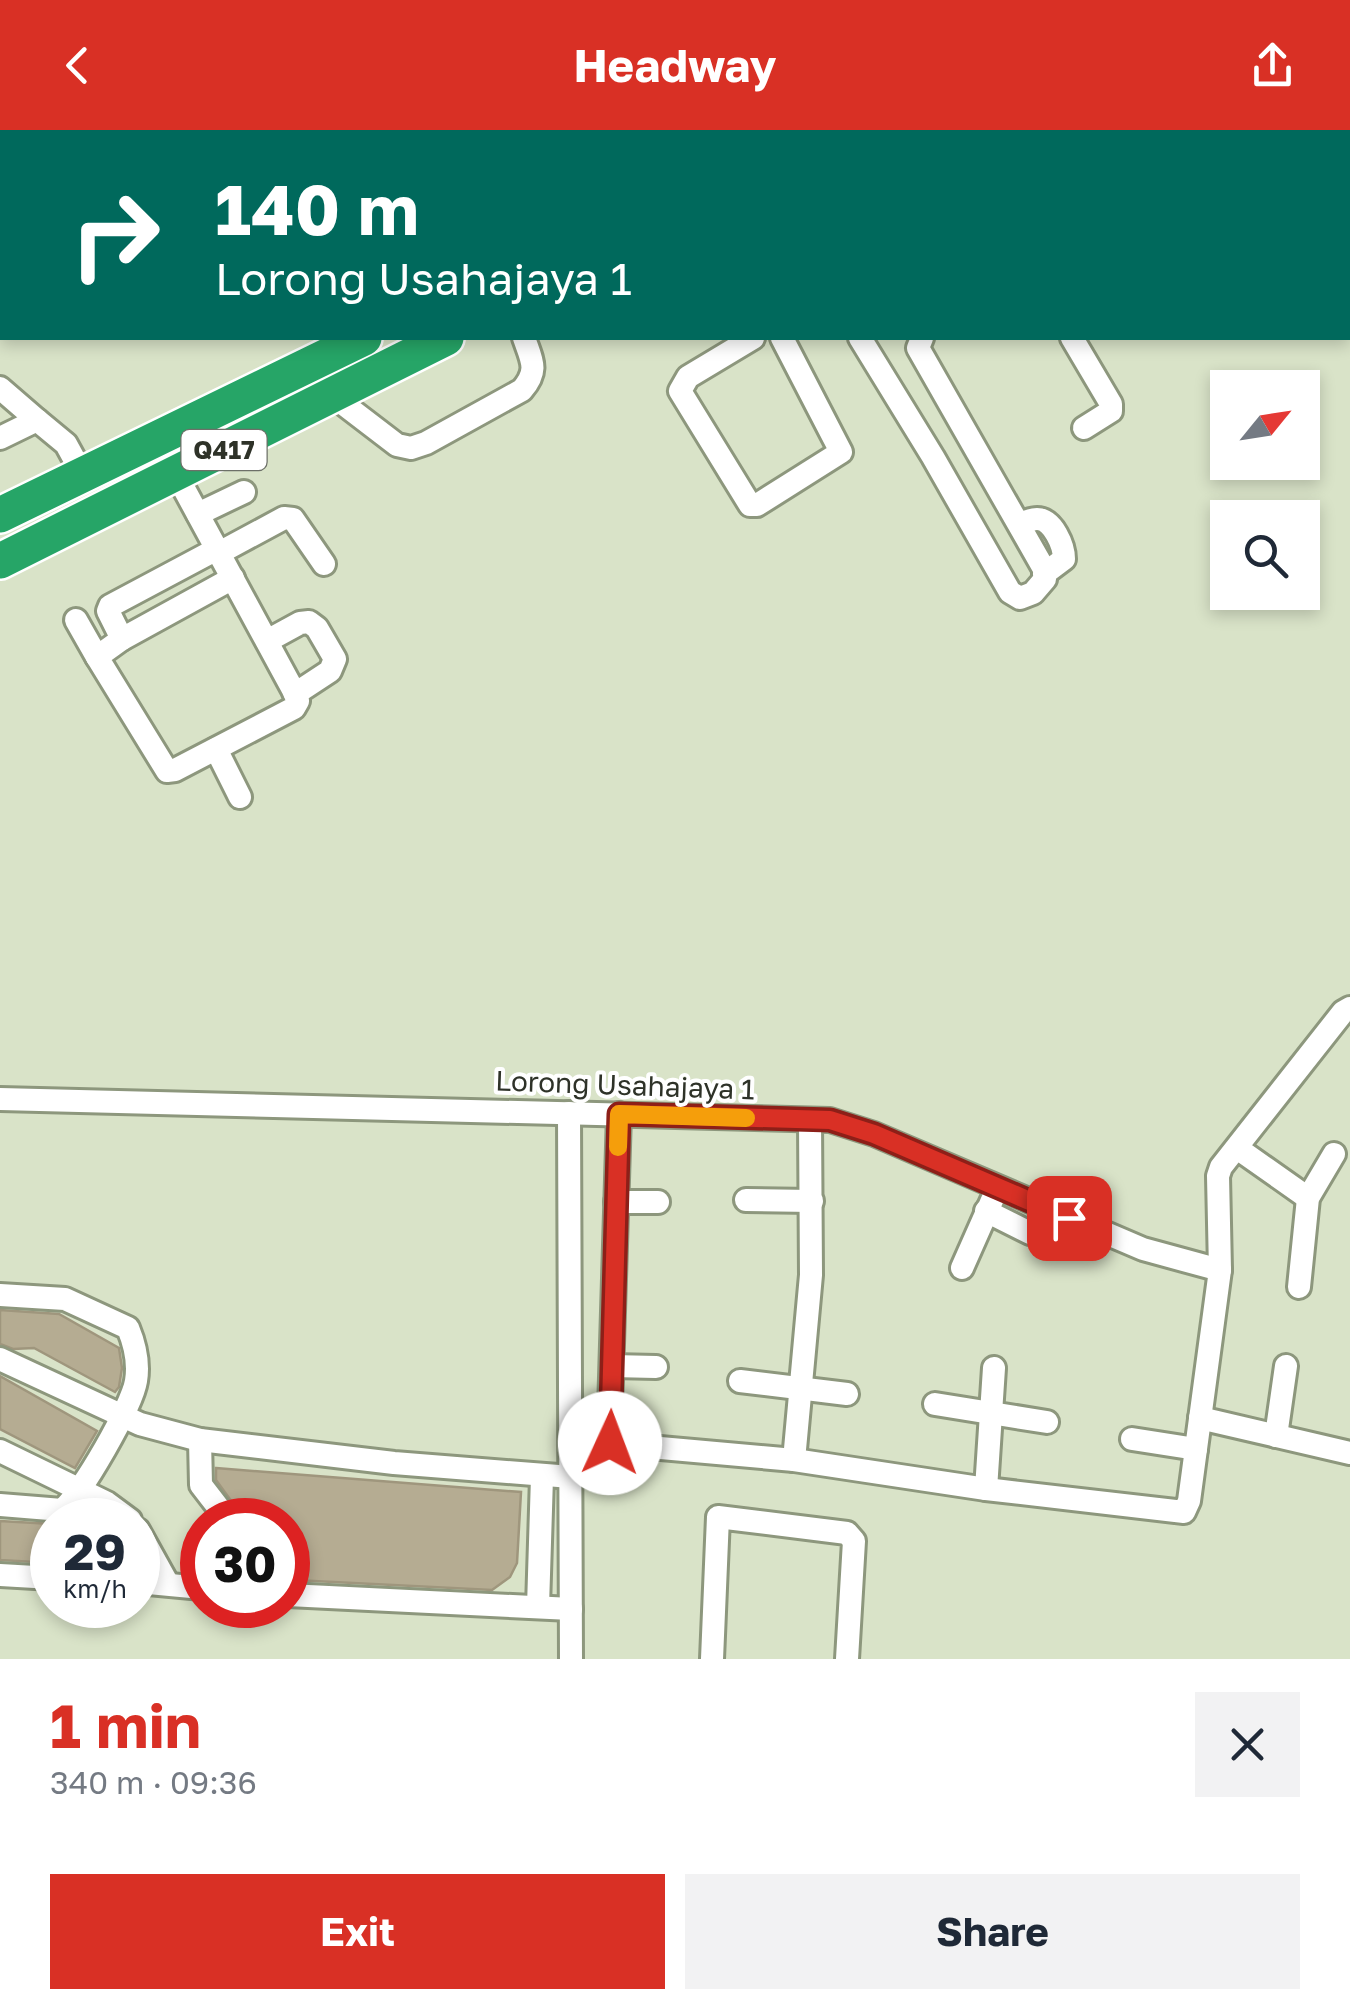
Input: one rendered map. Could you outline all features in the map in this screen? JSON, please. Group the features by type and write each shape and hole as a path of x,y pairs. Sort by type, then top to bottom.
{"highway":[{"name":"Q417","path":"0,515 360,340"},
{"name":"Q417","path":"0,561 442,340"}],"street":[{"path":"333,396 397,445 411,448 522,390 532,378 533,366 525,340"},
{"path":"750,340 688,377 680,391 750,505 757,505 841,452 783,340"},
{"path":"861,340 1010,592 1020,598 1033,592 1044,574 1064,560 1064,548 1046,522 1038,519 1020,523 918,348 911,342 877,366"},
{"path":"1073,340 1111,404 1111,412 1084,428"},
{"path":"0,388 66,444 83,475"},
{"path":"0,438 38,420"},
{"path":"76,620 167,771 294,708 298,702 295,694 176,474"},
{"path":"198,514 244,492"},
{"path":"970,523 1007,501"},
{"path":"122,640 108,611 110,606 284,518 293,519 324,564"},
{"path":"97,657 233,578"},
{"path":"267,642 308,622 317,628 334,659 330,671 295,694"},
{"path":"216,749 240,797"},
{"path":"572,1440 794,1460 1180,1513 1189,1501 1220,1270 1218,1176 1343,1012 1350,1008"},
{"name":"Lorong Usahajaya 1","path":"0,1098 830,1120 874,1134 1142,1249 1220,1270"},
{"path":"569,1113 571,1659"},
{"path":"610,1443 619,1114"},
{"path":"794,1460 811,1275 810,1120"},
{"path":"1237,1148 1308,1198"},
{"path":"1299,1287 1308,1198 1334,1154"},
{"path":"962,1268 997,1188"},
{"path":"746,1200 812,1201"},
{"path":"616,1202 658,1202"},
{"path":"986,1212 1030,1233"},
{"path":"0,1296 65,1299 128,1328 137,1354 136,1381 81,1490 62,1510 0,1505"},
{"path":"0,1359 140,1424 200,1440 571,1477"},
{"path":"612,1366 656,1367"},
{"path":"1276,1436 1286,1366"},
{"path":"986,1489 994,1368"},
{"path":"740,1381 847,1394"},
{"path":"935,1404 1047,1422"},
{"path":"1200,1418 1350,1454"},
{"path":"1132,1439 1196,1449"},
{"path":"200,1440 201,1485 211,1498"},
{"path":"0,1450 96,1498"},
{"path":"538,1607 542,1477"},
{"path":"712,1659 718,1517 847,1533 854,1541 847,1659"},
{"path":"160,1570 168,1584"},
{"path":"0,1576 30,1577"},
{"path":"160,1583 180,1585"},
{"path":"310,1596 571,1609"}],"building":[{"path":"0,1310 59,1314 119,1348 119,1387 115,1392 34,1348 13,1349 0,1344"},
{"path":"0,1376 97,1431 75,1468 0,1429"},
{"path":"216,1468 521,1492 517,1563 510,1577 492,1590 310,1581 310,1498 229,1498 216,1480"},
{"path":"0,1521 30,1523 30,1562 0,1560"}],"slow traffic":[{"path":"618,1147 619,1114 746,1118"}],"route":[{"path":"610,1443 619,1114 830,1120 874,1134 1069,1218"}]}
